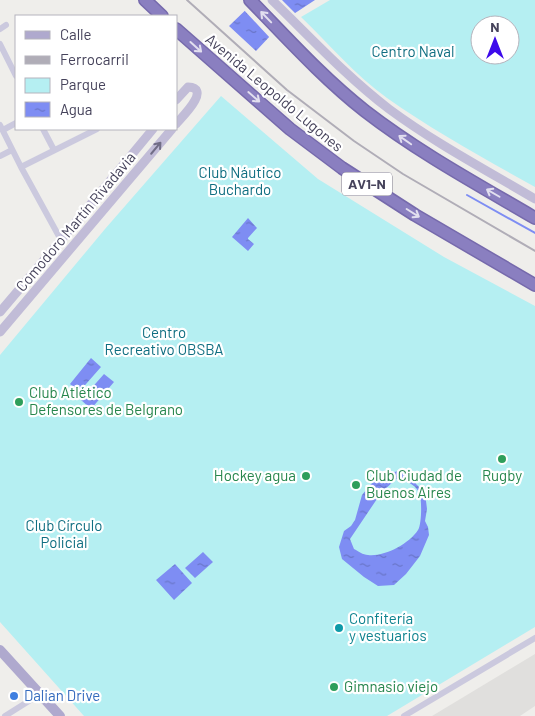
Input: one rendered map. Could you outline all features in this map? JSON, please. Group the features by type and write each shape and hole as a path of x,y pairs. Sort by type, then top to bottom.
{"highway":[{"path":"145,0 161,15"},
{"path":"251,0 332,82 379,121 428,155 535,218"},
{"name":"Avenida Leopoldo Lugones","path":"178,31 290,129 342,168 415,215 535,285"}],"main road":[{"path":"0,650 60,716"}],"street":[{"path":"272,0 349,74 389,109 535,199"},
{"path":"0,44 15,74"},
{"path":"178,98 188,87 193,87 196,90 196,101 178,122"},
{"path":"15,123 1,127 61,240"},
{"path":"44,130 54,150"},
{"path":"21,167 95,130"},
{"name":"Comodoro Martín Rivadavia","path":"0,312 152,130"},
{"name":"Comodoro Martín Rivadavia","path":"0,332 171,130"},
{"path":"0,156 12,150"},
{"path":"73,225 84,233"},
{"path":"404,716 535,638"},
{"path":"6,716 40,694"}],"shaded area":[{"path":"535,654 535,706 520,716 432,716"}],"green space":[{"name":"Centro Naval","path":"330,0 535,0 535,187 405,110 375,89 301,17"},
{"path":"221,96 318,179 444,257 535,306 535,627 387,716 84,716 0,622 0,355 105,229"}],"water":[{"path":"256,0 315,0 286,19 256,51 229,26"},
{"path":"248,218 257,228 248,238 254,244 248,251 232,237"},
{"path":"91,358 101,367 79,392 70,384"},
{"path":"104,374 114,382 91,409 81,400"},
{"path":"398,471 405,473 425,493 427,509 425,521 429,535 420,556 406,574 394,585 378,586 342,559 339,547 344,531 355,520 362,495 371,484 384,475","holes":["396,479 412,484 419,492 421,511 418,530 409,540 388,552 374,555 362,554 354,549 350,539 381,493"]},
{"path":"203,552 213,562 195,578 185,568"},
{"path":"175,564 192,583 174,600 156,580"}],"pier":[{"path":"252,0 282,0 297,15 288,21 271,39 243,9"}],"waterway":[{"path":"467,195 535,233"}],"railway":[{"path":"187,0 287,90 354,141 403,174 535,251"}],"place":[{"name":"Club Atlético Defensores de Belgrano","path":"19,402"},
{"name":"Rugby","path":"502,459"},
{"name":"Hockey agua","path":"306,476"},
{"name":"Club Ciudad de Buenos Aires","path":"356,485"},
{"name":"Confitería y vestuarios","path":"339,628"},
{"name":"Gimnasio viejo","path":"334,687"},
{"name":"Dalian Drive","path":"14,696"}],"park label":[{"name":"Club Náutico Buchardo","path":"240,182"},
{"name":"Centro Recreativo OBSBA","path":"164,342"},
{"name":"Club Círculo Policial","path":"64,534"}]}
